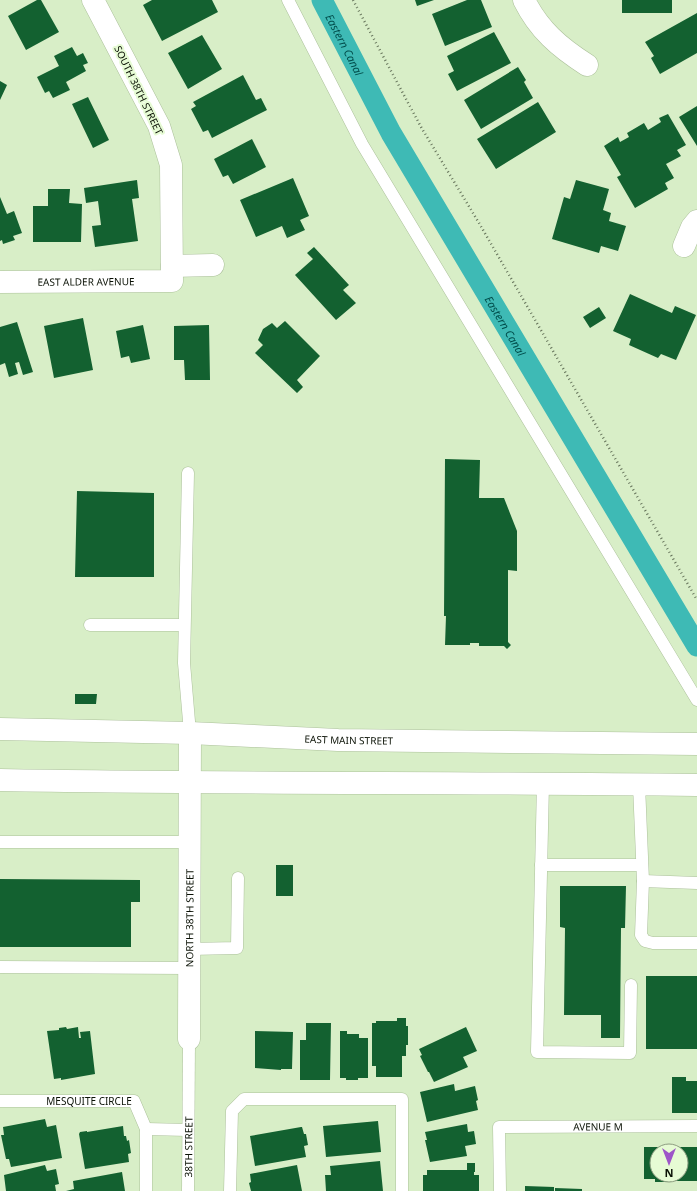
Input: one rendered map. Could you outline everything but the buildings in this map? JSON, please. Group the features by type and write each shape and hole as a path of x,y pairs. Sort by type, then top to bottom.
{"main road":[{"name":"SOUTH 38TH STREET","path":"93,0 159,126 171,165 172,273"},
{"path":"524,0 538,24 548,35 559,46 587,66"},
{"path":"684,246 692,227 697,221"},
{"name":"EAST ALDER AVENUE","path":"0,282 172,273 213,265"},
{"name":"EAST MAIN STREET","path":"0,729 190,733 338,740 697,744"},
{"name":"NORTH 38TH STREET","path":"189,1039 190,733"},
{"path":"0,780 190,783 543,783 697,785"}],"lane":[{"path":"288,0 362,144 697,700"},
{"path":"188,473 184,663 190,733"},
{"path":"90,625 184,625"},
{"path":"543,783 537,1052 630,1053 631,985"},
{"path":"639,785 643,881 642,935 645,941 653,943 697,943"},
{"path":"0,842 190,842"},
{"path":"541,865 642,865"},
{"path":"0,968 189,958 237,948 238,878"},
{"path":"643,881 697,883"},
{"name":"NORTH 38TH STREET","path":"189,1039 189,1104"},
{"path":"230,1191 232,1111 244,1099 402,1099 402,1191"},
{"name":"MESQUITE CIRCLE","path":"0,1101 134,1101 146,1129 146,1191"},
{"name":"38TH STREET","path":"188,1191 189,1104"},
{"name":"AVENUE M","path":"500,1191 499,1127 697,1126"},
{"path":"146,1129 188,1130"}],"path":[{"path":"353,0 421,127 479,223 697,600"}],"waterway":[{"name":"Eastern Canal","path":"322,0 391,133 697,646"}]}
